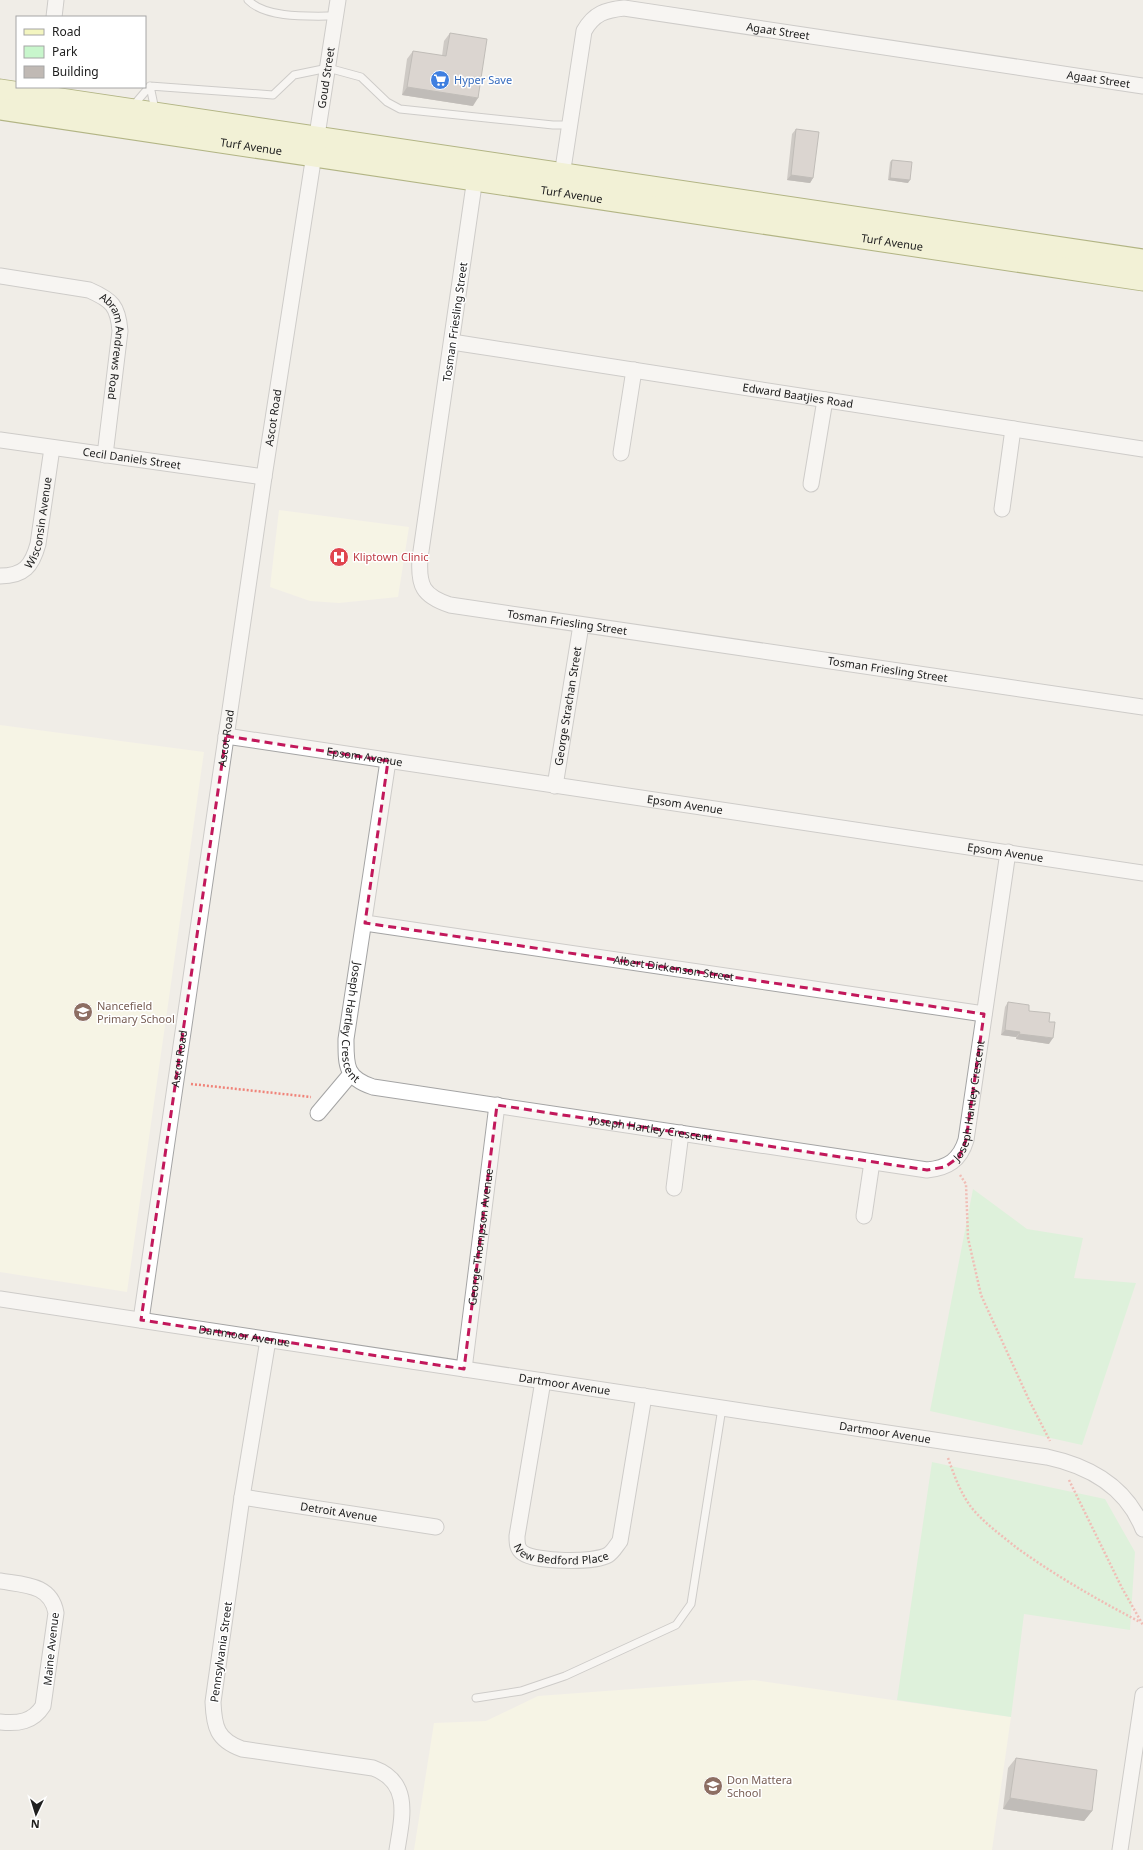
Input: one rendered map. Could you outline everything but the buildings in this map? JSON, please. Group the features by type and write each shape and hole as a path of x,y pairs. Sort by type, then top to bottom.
{"main road":[{"name":"Turf Avenue","path":"0,90 43,100 316,146 477,171 1143,260"},
{"name":"Turf Avenue","path":"0,110 43,100 155,113 316,146"},
{"name":"Turf Avenue","path":"561,183 1143,280"}],"street":[{"path":"54,16 56,0"},
{"name":"Goud Street","path":"316,146 338,0"},
{"name":"Agaat Street","path":"561,183 584,30 589,21 598,14 609,10 624,8 1143,86"},
{"name":"Ascot Road","path":"141,1320 264,477 316,146"},
{"name":"Tosman Friesling Street","path":"477,171 420,558 419,575 421,586 428,594 438,601 450,605 1143,707"},
{"name":"Abram Andrews Road","path":"0,276 89,290 103,296 114,305 119,316 120,331 105,455"},
{"name":"Edward Baatjies Road","path":"452,342 1143,449"},
{"path":"621,453 634,370"},
{"path":"811,484 825,400"},
{"path":"1002,509 1013,429"},
{"name":"Cecil Daniels Street","path":"0,440 264,477"},
{"name":"Wisconsin Avenue","path":"0,576 9,576 21,572 28,567 35,556 52,448"},
{"name":"George Strachan Street","path":"554,786 581,625"},
{"name":"Epsom Avenue","path":"226,736 1143,873"},
{"name":"Joseph Hartley Crescent","path":"388,761 365,923 346,1039 347,1065 350,1075 360,1083 373,1087 872,1162 927,1170 937,1169 952,1163 963,1150 966,1140 1008,852"},
{"name":"Albert Dickenson Street","path":"365,923 984,1014"},
{"path":"318,1113 350,1075"},
{"name":"George Thompson Avenue","path":"464,1369 497,1105"},
{"path":"674,1188 681,1133"},
{"path":"864,1216 872,1162"},
{"name":"Dartmoor Avenue","path":"0,1299 1016,1451 1060,1460 1087,1469 1102,1478 1119,1493 1135,1514 1143,1529"},
{"name":"Pennsylvania Street","path":"268,1340 242,1497 213,1702 215,1725 219,1734 225,1740 242,1749 373,1768 384,1772 392,1780 401,1798 403,1810 397,1850"},
{"name":"New Bedford Place","path":"543,1381 517,1536 518,1549 524,1554 538,1557 581,1561 598,1560 609,1554 620,1541 644,1396"},
{"name":"Detroit Avenue","path":"242,1497 436,1527"},
{"name":"Maine Avenue","path":"0,1581 42,1589 52,1600 56,1613 43,1706 38,1714 23,1722 0,1722"},
{"path":"1120,1850 1143,1694"}],"lane":[{"path":"248,0 256,7 292,16 336,16"},
{"path":"150,86 273,95 294,75 328,68 361,77 387,102 400,109 553,124 569,124"},
{"path":"130,110 150,86"},
{"path":"150,86 155,113"},
{"path":"476,1698 521,1691 565,1676 676,1625 691,1604 722,1408"}],"path":[{"path":"184,1083 331,1099"},
{"path":"952,1163 966,1184 968,1238 981,1296 1029,1400 1140,1622"},
{"path":"942,1440 956,1482 971,1507 993,1530 1064,1579 1143,1625"}],"highlighted area":[{"path":"226,736 388,761 365,923 984,1014 966,1140 959,1157 945,1167 927,1170 497,1105 464,1369 141,1320"}],"shaded area":[{"name":"Kliptown Clinic","path":"279,510 409,527 398,597 339,603 310,601 270,587"},
{"name":"Nancefield Primary School","path":"0,725 204,752 127,1292 0,1272"},
{"name":"Don Mattera School","path":"754,1680 1011,1717 992,1850 414,1850 434,1723 486,1721 538,1696"}],"green space":[{"path":"973,1189 1027,1229 1083,1238 1074,1278 1136,1283 1082,1445 930,1411"},
{"path":"932,1462 1105,1499 1135,1552 1130,1630 1024,1614 1011,1717 897,1700"}],"place":[{"name":"Hyper Save","path":"440,80"},
{"name":"Kliptown Clinic","path":"339,557"},
{"name":"Nancefield Primary School","path":"83,1012"},
{"name":"Don Mattera School","path":"713,1786"}]}
